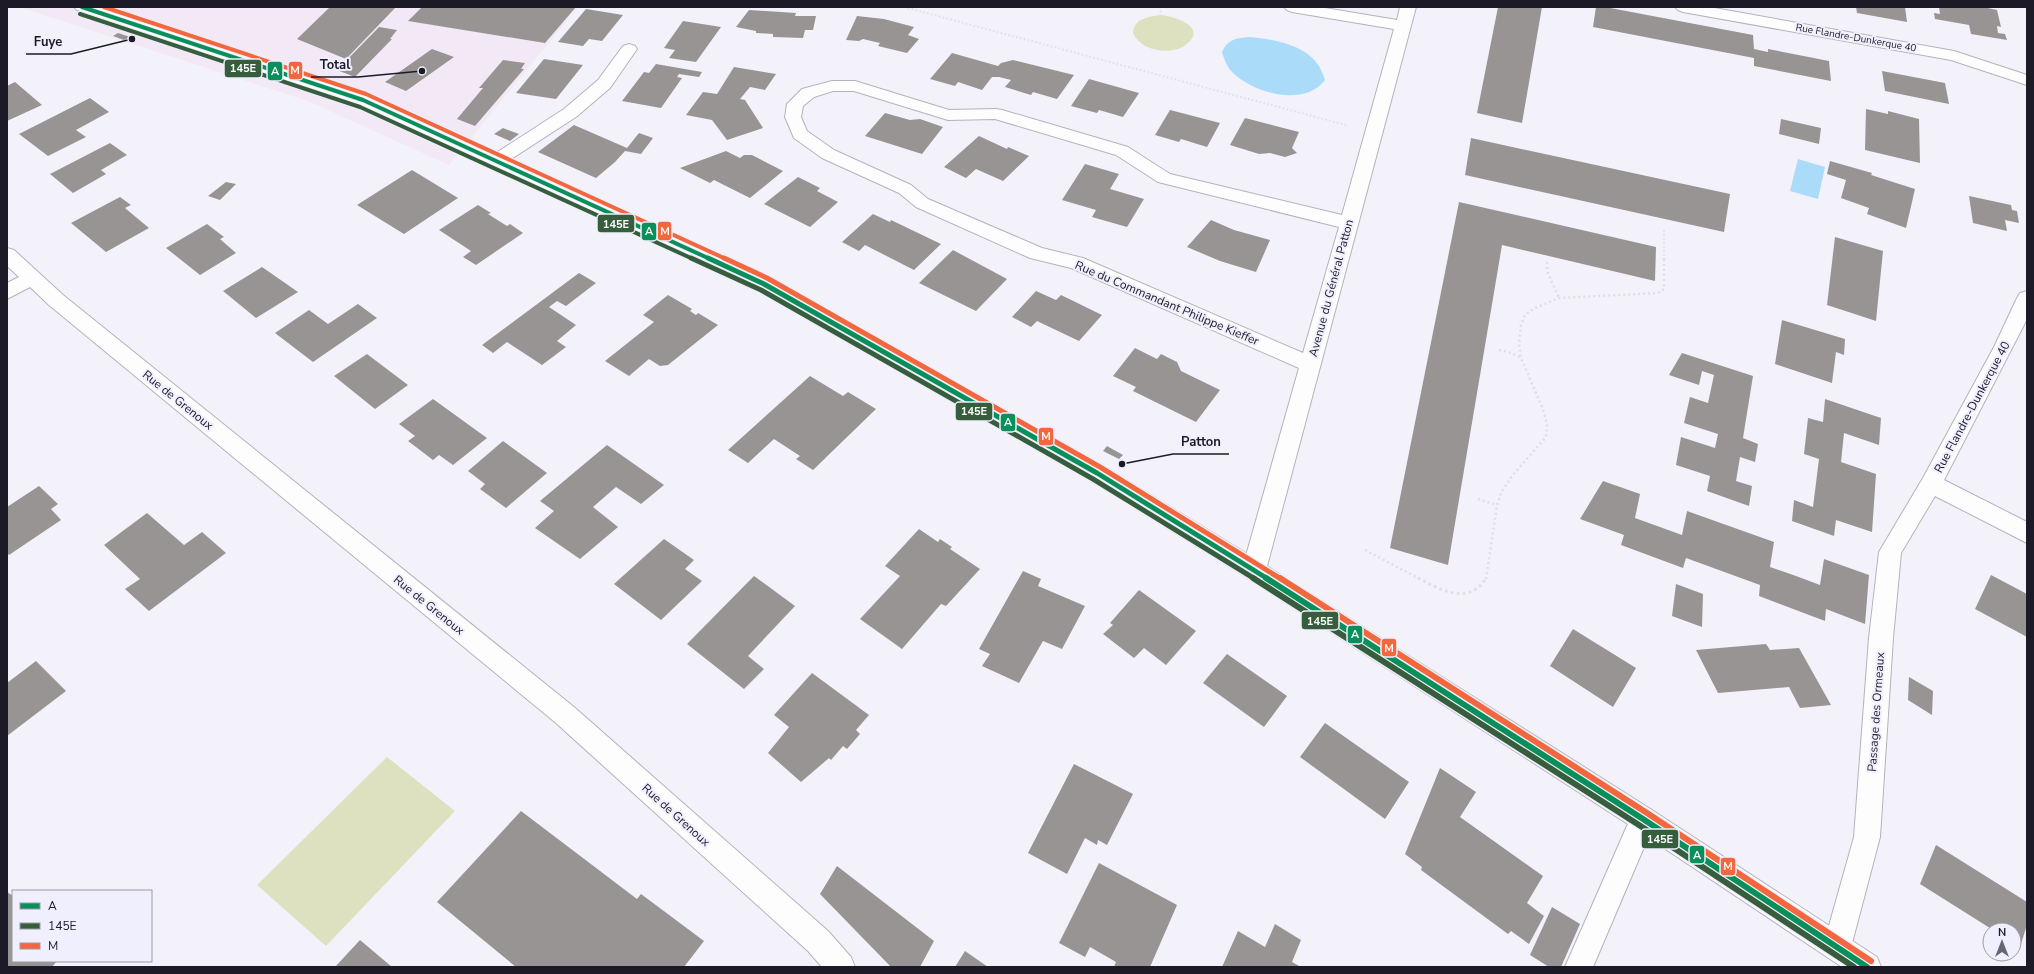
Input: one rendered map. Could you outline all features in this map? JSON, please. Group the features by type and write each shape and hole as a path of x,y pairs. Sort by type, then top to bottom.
{"street":[{"path":"82,7 363,100 764,284 1097,473 1254,570 1643,819 1867,967"},
{"path":"1292,7 1403,26"},
{"name":"Avenue du Général Patton","path":"1254,570 1408,7"},
{"name":"Rue Flandre-Dunkerque 40","path":"1683,7 1720,10 1954,56 2027,80"},
{"path":"496,161 570,113 604,84 629,49"},
{"name":"Rue du Commandant Philippe Kieffer","path":"1310,364 1076,263 1037,253 922,202 905,189 828,154 800,134 793,117 795,104 808,93 832,86 855,86 948,115 996,114 1122,151 1164,178 1349,224"},
{"name":"Rue de Grenoux","path":"7,255 31,278 564,715 818,940 841,967"},
{"path":"7,292 31,278"},
{"name":"Rue Flandre-Dunkerque 40","path":"2027,298 2004,346 1932,484 2027,533"},
{"name":"Passage des Ormeaux","path":"1838,947 1867,837 1881,638 1890,552 1932,484"},
{"path":"1579,967 1643,819"}],"path":[{"path":"904,7 1373,132"},
{"path":"1160,7 1161,15"},
{"path":"1365,550 1437,588 1460,594 1472,592 1482,587 1486,577 1497,505 1501,493 1512,476 1546,437 1547,424 1542,407 1521,358 1519,344 1521,325 1525,315 1535,308 1559,298 1658,293 1664,289 1664,230"},
{"path":"1547,262 1547,271 1559,298"},
{"path":"1499,350 1512,353 1521,358"},
{"path":"1478,499 1497,505"}],"shaded area":[{"path":"19,7 578,7 449,165 308,101"}],"green space":[{"path":"1161,15 1172,17 1185,22 1190,26 1193,31 1193,36 1189,42 1183,47 1167,51 1143,45 1133,33 1136,24 1142,19"},
{"path":"387,757 455,811 326,946 257,885"}],"water":[{"path":"1249,37 1273,40 1305,52 1314,59 1325,80 1316,88 1305,93 1293,95 1267,92 1254,87 1233,73 1229,68 1222,52 1227,44 1233,40"},
{"path":"1798,159 1825,167 1818,199 1790,191"}],"building":[{"path":"330,7 396,7 346,59 297,39"},
{"path":"422,7 576,7 545,43 408,21"},
{"path":"1498,7 1542,7 1522,123 1477,113"},
{"path":"1596,7 1605,7 1753,35 1754,49 1768,52 1768,49 1829,61 1831,81 1754,66 1754,58 1593,27"},
{"path":"1856,7 1905,7 1907,22 1857,13"},
{"path":"1939,7 1983,7 1997,10 2001,27 1997,26 1998,33 2005,34 2007,40 1971,34 1969,25 1935,19 1934,13 1940,14"},
{"path":"586,9 623,15 602,41 589,39 583,46 558,42"},
{"path":"749,10 796,13 795,16 816,16 813,30 805,30 803,38 773,37 773,34 756,33 756,31 736,27"},
{"path":"857,16 884,19 914,27 908,35 919,39 907,53 878,46 880,43 863,39 859,41 846,40"},
{"path":"683,21 721,27 696,62 669,58 675,50 664,48"},
{"path":"379,27 397,30 390,39 392,39 355,77 337,70"},
{"path":"118,33 130,37 124,40 113,36"},
{"path":"432,49 454,57 406,91 385,82"},
{"path":"952,53 998,66 1001,63 1013,60 1074,75 1057,99 1033,92 1031,95 1005,87 1011,80 999,77 992,77 982,90 958,82 955,86 930,79"},
{"path":"544,59 583,65 556,99 516,93"},
{"path":"503,60 525,63 521,69 524,69 475,126 457,119 483,88 479,88"},
{"path":"656,64 702,72 699,77 679,74 677,77 682,78 661,108 622,101 644,72 649,73"},
{"path":"734,67 776,74 765,90 750,87 740,99 745,100 763,128 727,140 712,120 686,115 703,92 717,94"},
{"path":"1882,71 1945,83 1949,104 1885,91"},
{"path":"1089,79 1139,93 1123,117 1099,110 1097,113 1071,106"},
{"path":"15,82 42,105 7,121 7,86"},
{"path":"90,98 109,112 76,130 86,137 48,156 19,134"},
{"path":"1866,109 1888,114 1888,111 1919,119 1920,163 1865,150"},
{"path":"1170,110 1220,123 1207,147 1181,139 1179,142 1155,135"},
{"path":"885,113 910,120 920,119 943,127 922,154 865,136"},
{"path":"1245,118 1299,132 1292,148 1297,153 1285,157 1270,153 1259,154 1230,145"},
{"path":"1781,119 1821,128 1819,144 1779,134"},
{"path":"574,125 627,148 639,133 653,138 641,154 625,151 615,162 596,178 538,152"},
{"path":"503,128 519,134 510,141 494,134"},
{"path":"979,136 1007,149 1008,147 1029,156 1003,181 976,169 966,178 944,167"},
{"path":"1471,138 1730,194 1724,232 1465,175"},
{"path":"110,143 127,155 101,170 106,174 73,193 50,174"},
{"path":"726,151 740,158 744,155 752,155 783,171 750,198 714,180 710,183 680,168"},
{"path":"1830,161 1872,173 1871,175 1915,189 1906,228 1867,214 1869,208 1841,198 1846,180 1827,174"},
{"path":"1085,164 1119,174 1110,189 1144,199 1127,227 1092,217 1096,210 1062,200"},
{"path":"412,170 458,198 404,234 357,205"},
{"path":"798,177 820,188 817,191 838,202 810,227 764,204"},
{"path":"226,182 236,184 220,200 208,196"},
{"path":"1969,196 2011,205 2012,210 2017,211 2019,223 2005,220 2007,231 1973,223"},
{"path":"120,197 131,205 125,208 149,228 106,252 71,223"},
{"path":"1459,202 1656,247 1655,281 1502,245 1448,565 1390,548"},
{"path":"478,205 491,213 488,214 507,226 510,224 523,233 476,265 463,257 471,251 439,230"},
{"path":"873,214 890,222 891,220 941,244 914,270 865,245 859,251 842,242"},
{"path":"1211,220 1234,230 1270,240 1256,272 1220,261 1187,247"},
{"path":"207,224 224,237 220,239 236,253 200,275 166,248"},
{"path":"1835,237 1883,251 1876,321 1827,305"},
{"path":"953,250 1007,279 976,311 919,283"},
{"path":"262,267 298,292 256,318 223,291"},
{"path":"579,273 596,283 566,306 557,301 549,307 576,325 557,341 566,347 542,365 507,342 493,353 482,345"},
{"path":"1036,291 1056,300 1061,295 1102,315 1079,341 1037,321 1031,327 1012,317"},
{"path":"668,295 692,309 690,311 696,315 698,313 718,325 668,365 660,366 649,359 629,376 605,361 654,322 643,315"},
{"path":"358,304 377,318 313,362 275,333 309,310 328,324"},
{"path":"1782,320 1845,339 1844,355 1836,352 1832,383 1775,364"},
{"path":"1135,348 1157,359 1161,354 1177,362 1181,371 1220,390 1196,422 1133,391 1136,387 1113,376"},
{"path":"1682,353 1753,376 1743,438 1758,444 1755,462 1740,457 1736,481 1752,486 1749,506 1707,491 1710,476 1676,465 1681,437 1715,448 1718,434 1684,423 1690,397 1708,403 1714,375 1702,371 1699,385 1669,375"},
{"path":"367,354 408,385 375,409 334,376"},
{"path":"810,376 843,396 848,392 876,409 813,470 796,459 800,456 774,439 748,463 728,450"},
{"path":"433,399 487,438 453,465 439,455 433,460 408,441 415,436 399,424"},
{"path":"1825,399 1881,418 1879,445 1844,433 1841,462 1876,474 1872,532 1836,520 1834,536 1792,521 1794,500 1813,507 1819,459 1804,454 1808,418 1823,422"},
{"path":"503,441 547,473 506,508 480,489 485,484 468,471"},
{"path":"607,445 664,485 641,504 616,487 593,507 618,527 580,559 535,528 554,511 540,501"},
{"path":"1107,446 1123,455 1119,459 1103,451"},
{"path":"1603,481 1640,494 1635,518 1682,535 1687,511 1774,542 1770,567 1820,585 1824,559 1869,575 1865,624 1826,609 1825,621 1759,596 1760,585 1686,558 1683,568 1621,545 1624,535 1580,519"},
{"path":"39,486 58,504 51,509 61,520 9,555 7,553 7,507"},
{"path":"147,513 184,545 202,532 226,553 149,611 125,589 140,579 104,545"},
{"path":"919,529 938,542 940,539 952,547 950,549 980,569 946,606 941,604 902,649 860,619 900,576 885,566"},
{"path":"664,539 694,560 685,569 702,581 661,620 614,584"},
{"path":"1023,571 1041,579 1038,586 1085,606 1062,649 1043,641 1019,683 982,666 990,654 979,649"},
{"path":"1991,575 2027,594 2027,637 1975,609"},
{"path":"754,576 795,606 748,656 764,669 744,689 687,644"},
{"path":"1676,584 1703,594 1702,627 1672,616"},
{"path":"1139,590 1196,631 1166,665 1144,648 1134,658 1103,634 1113,625 1110,623"},
{"path":"1573,629 1636,668 1613,707 1550,666"},
{"path":"1766,644 1770,650 1799,648 1831,705 1800,708 1789,687 1718,693 1696,650"},
{"path":"1227,654 1287,696 1264,727 1203,683"},
{"path":"36,661 66,691 7,736 7,683"},
{"path":"812,673 869,715 856,730 860,734 847,749 843,746 831,760 829,758 801,782 768,753 789,727 774,715"},
{"path":"1909,677 1933,691 1932,715 1908,700"},
{"path":"1325,723 1409,782 1385,819 1300,757"},
{"path":"1074,764 1133,794 1107,845 1098,840 1097,845 1085,838 1067,874 1028,853"},
{"path":"1440,768 1476,792 1460,817 1543,876 1527,903 1544,916 1529,944 1511,931 1508,934 1421,870 1422,867 1405,854"},
{"path":"521,811 637,899 641,894 704,941 684,967 516,967 437,902"},
{"path":"1936,845 2027,902 2027,925 2022,941 2022,922 1982,923 1920,884"},
{"path":"1099,863 1177,905 1150,967 1114,967 1116,962 1090,947 1085,957 1059,943"},
{"path":"837,866 934,941 920,967 891,967 820,894"},
{"path":"7,892 12,895 12,962 56,962 52,967 7,967"},
{"path":"1552,907 1580,924 1561,967 1549,967 1530,955"},
{"path":"1275,924 1301,940 1292,962 1301,967 1222,967 1238,931 1265,947"},
{"path":"360,940 392,967 335,967"},
{"path":"965,951 988,967 955,967"}],"transit line":[{"name":"A","path":"82,7 363,100 764,284 1097,473 1254,570 1643,819 1867,967"},
{"name":"M","path":"104,7 366,94 767,278 1100,467 1258,564 1647,813 1871,961"},
{"name":"145E","path":"80,14 360,107 761,290 1093,479 1250,576 1639,825 1854,967"}],"place":[{"name":"Fuye","path":"132,39"},
{"name":"Total","path":"422,71"},
{"name":"Patton","path":"1122,464"}]}
